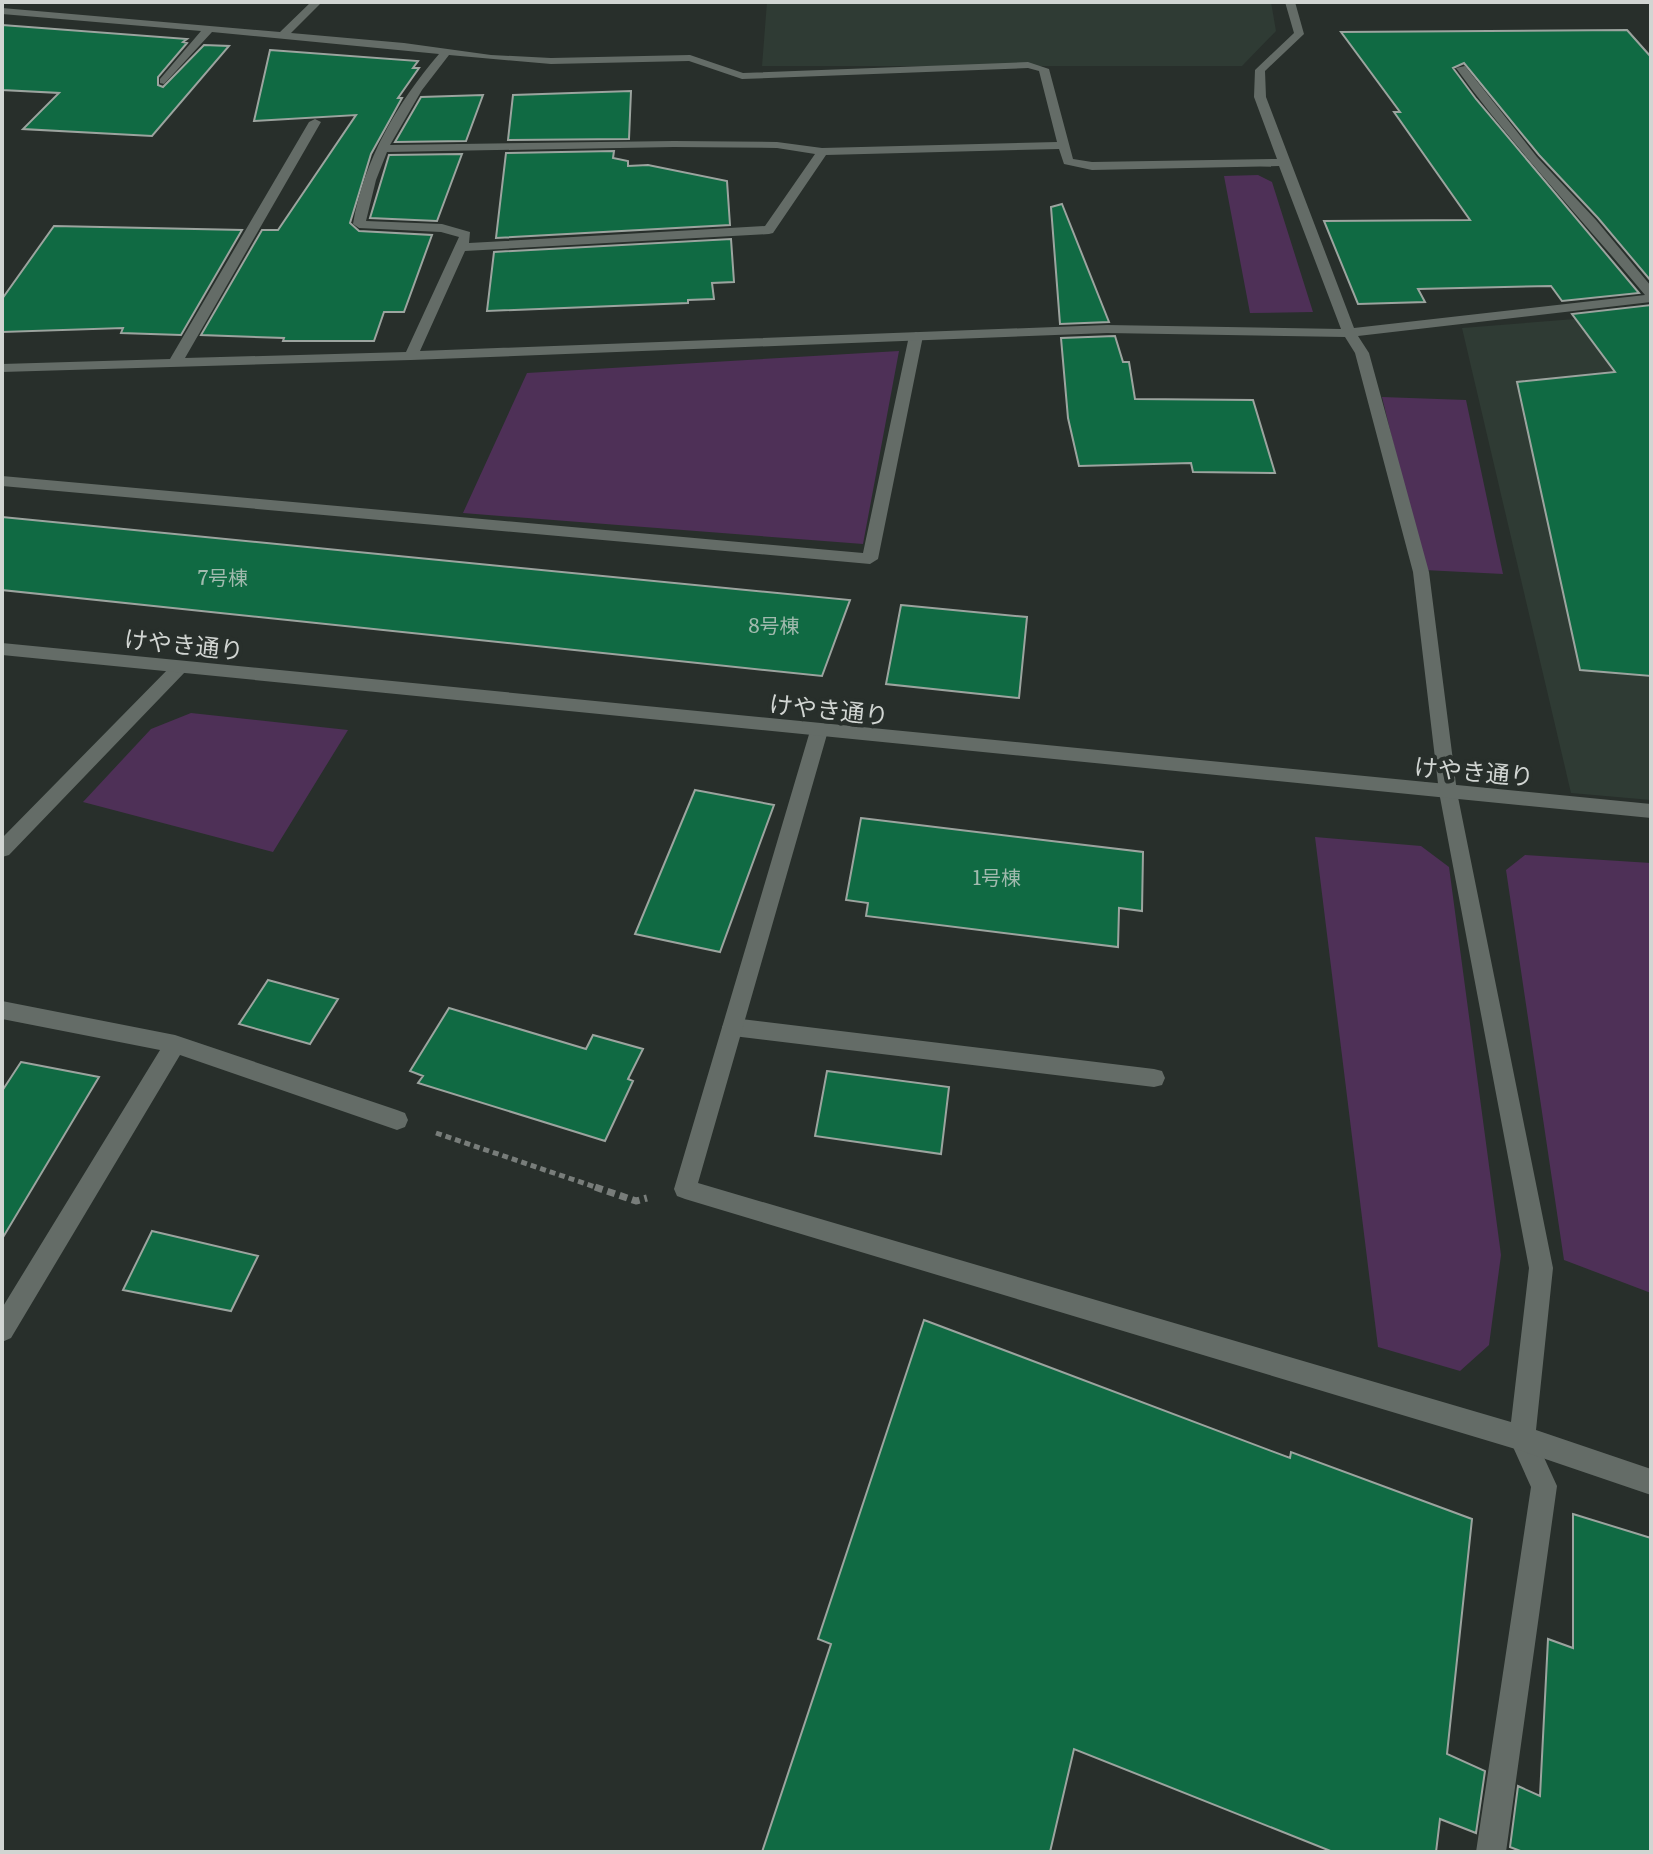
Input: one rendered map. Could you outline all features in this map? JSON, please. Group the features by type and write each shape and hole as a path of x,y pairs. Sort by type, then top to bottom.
{"street":[{"path":"282,36 317,2"},
{"path":"1290,2 1299,34 1260,70 1260,97 1349,333 1362,353 1421,572 1448,792 1541,1268 1522,1438 1544,1486 1491,1852"},
{"path":"5,10 551,61 690,58 742,76 1028,65 1044,69 1068,161 1092,166 1284,162"},
{"path":"164,81 208,30"},
{"path":"411,356 466,235 442,228 359,224 361,204 384,149 427,74 446,52"},
{"path":"1461,68 1533,160 1592,223 1651,296"},
{"path":"175,363 315,122"},
{"path":"384,149 689,144 777,145 822,152 1063,145"},
{"path":"461,247 769,230 822,152"},
{"path":"2,368 411,356 1107,329 1349,333 1651,296"},
{"path":"2,481 870,559 916,336"},
{"name":"けやき通り","path":"2,649 1651,811"},
{"path":"2,850 180,667"},
{"path":"819,731 685,1189 1522,1438 1651,1482"},
{"path":"2,1010 175,1044 397,1120"},
{"path":"733,1027 1154,1078"},
{"path":"2,1330 175,1044"}],"path":[{"path":"397,1120 636,1201 685,1189"}],"shaded area":[{"path":"767,2 1271,2 1276,31 1242,66 762,66"},
{"path":"1258,175 1272,182 1313,312 1250,313 1224,176"},
{"path":"1651,313 1651,800 1571,793 1462,328"},
{"path":"899,351 863,544 463,513 527,373"},
{"path":"1382,397 1466,400 1503,574 1424,570"},
{"path":"191,713 348,730 273,852 83,802 151,729"},
{"path":"1315,837 1421,846 1449,867 1501,1255 1489,1345 1460,1371 1378,1347"},
{"path":"1525,855 1651,863 1651,1293 1564,1260 1506,870"}],"building":[{"path":"2,25 187,39 183,42 187,43 158,77 158,85 163,87 204,45 229,46 152,136 23,129 59,93 2,90"},
{"path":"1627,30 1651,57 1651,281 1539,155 1464,63 1453,68 1476,99 1639,293 1562,301 1551,286 1418,289 1425,302 1358,304 1324,221 1470,220 1394,112 1400,112 1341,32"},
{"path":"270,50 418,61 413,68 419,68 398,98 402,98 371,154 350,223 359,231 432,235 404,312 384,312 374,341 283,341 284,338 201,335 262,230 278,230 356,115 254,121"},
{"path":"631,91 629,139 508,140 513,95"},
{"path":"483,95 466,141 395,142 421,97"},
{"path":"614,151 613,158 628,161 628,166 648,165 727,181 730,225 496,238 506,153"},
{"path":"462,154 437,221 370,218 389,155"},
{"path":"1062,204 1109,322 1060,324 1051,207"},
{"path":"54,226 242,230 181,335 121,333 123,328 2,332 2,299"},
{"path":"731,239 734,282 712,283 714,299 688,300 688,303 487,311 494,252"},
{"path":"1651,305 1651,676 1580,670 1517,382 1615,372 1572,314"},
{"path":"1115,336 1123,362 1129,362 1135,399 1253,400 1275,473 1193,472 1191,463 1079,466 1068,418 1061,338"},
{"path":"2,517 850,600 822,676 2,590"},
{"path":"901,605 1027,617 1019,698 886,684"},
{"path":"695,790 774,805 720,952 635,934"},
{"path":"861,818 1143,852 1142,911 1119,908 1118,947 866,916 868,903 846,900"},
{"path":"268,980 338,999 310,1044 239,1024"},
{"path":"449,1008 586,1049 593,1035 643,1049 628,1079 633,1081 605,1141 418,1083 423,1076 410,1071"},
{"path":"21,1062 99,1077 2,1239 2,1091"},
{"path":"827,1071 949,1087 941,1154 815,1136"},
{"path":"152,1231 258,1256 231,1311 123,1290"},
{"path":"924,1320 1290,1458 1291,1452 1472,1519 1447,1754 1485,1771 1476,1833 1440,1819 1436,1852 1333,1852 1074,1749 1050,1852 762,1852 831,1644 818,1639"},
{"path":"1573,1514 1651,1538 1651,1852 1523,1852 1510,1847 1518,1786 1540,1796 1548,1639 1573,1648"}]}
